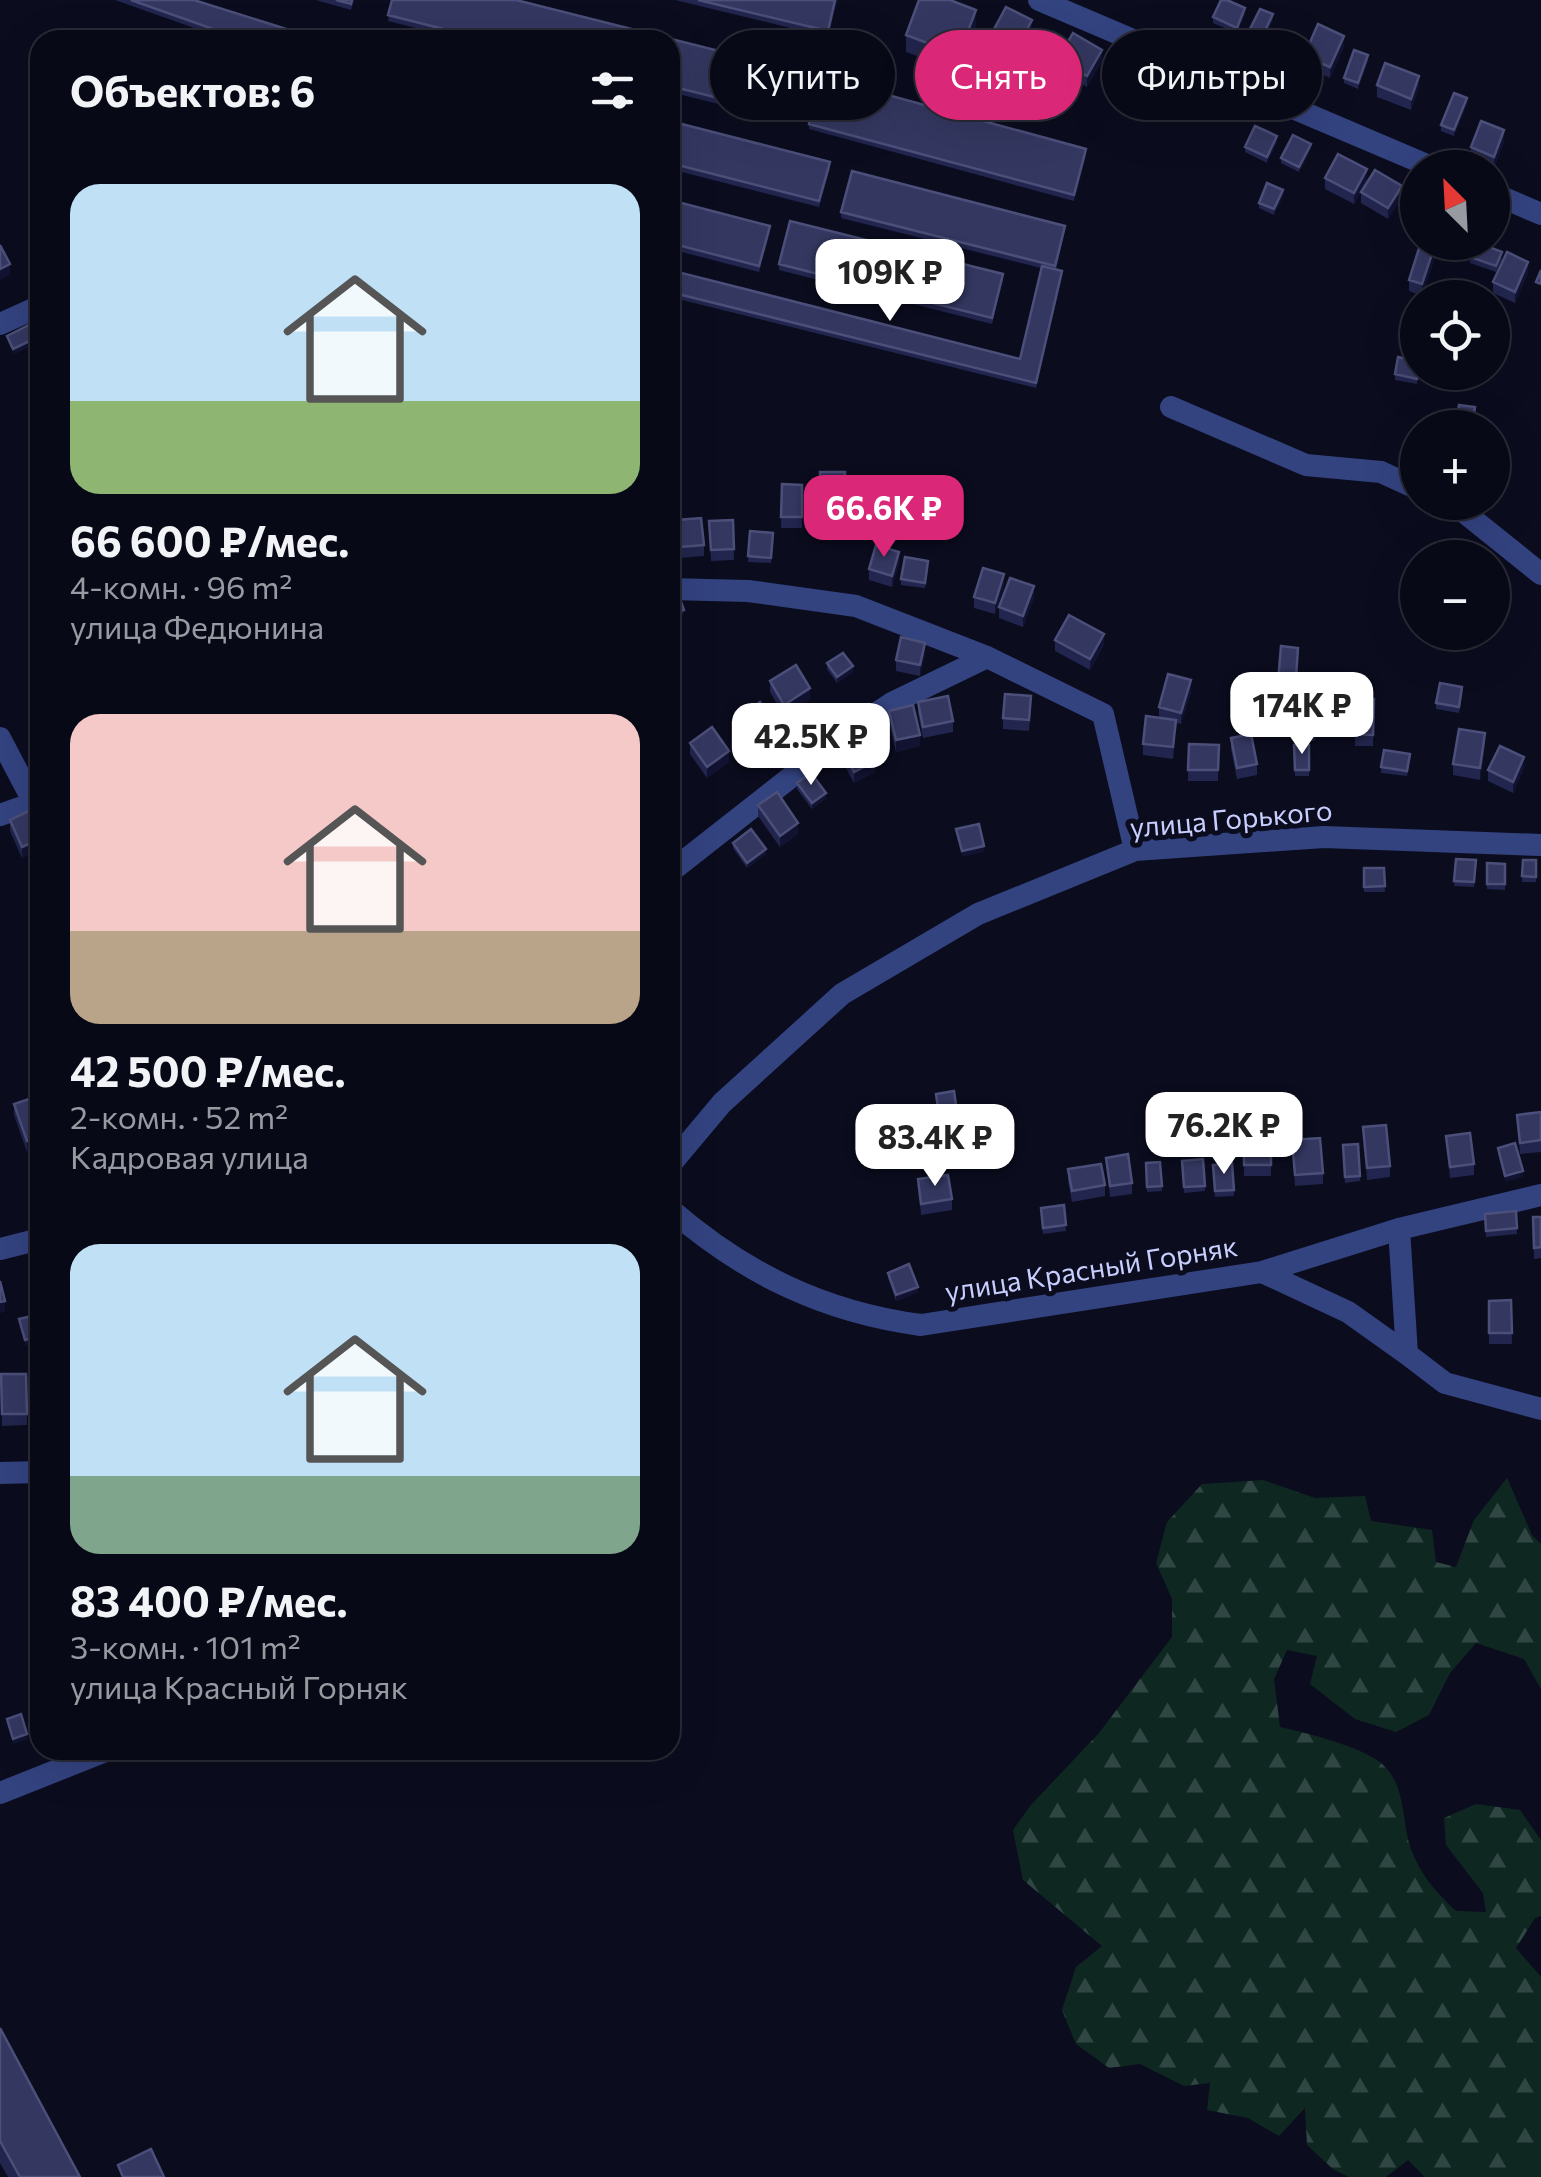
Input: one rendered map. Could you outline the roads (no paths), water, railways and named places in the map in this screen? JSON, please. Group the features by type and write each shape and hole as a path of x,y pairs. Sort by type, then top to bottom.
{"street":[{"path":"1040,0 1400,154"},
{"path":"1510,201 1541,214"},
{"path":"0,324 30,310"},
{"path":"1171,407 1306,465 1381,472 1400,481"},
{"path":"1474,520 1541,574"},
{"path":"680,590 748,591 856,606 987,658 1103,714 1135,850"},
{"path":"680,864 847,733 892,703 987,658"},
{"path":"0,738 30,790"},
{"path":"0,815 30,806"},
{"name":"улица Горького","path":"680,1153 722,1104 842,994 978,914 1135,850 1324,837 1541,844"},
{"name":"улица Красный Горняк","path":"680,1217 732,1258 808,1296 870,1318 920,1325 1262,1272 1399,1229 1541,1195"},
{"path":"1399,1229 1407,1354"},
{"path":"0,1249 30,1242"},
{"path":"1262,1272 1348,1312 1445,1383 1541,1410"},
{"path":"0,1473 30,1472"},
{"path":"0,1793 83,1760"}]}
